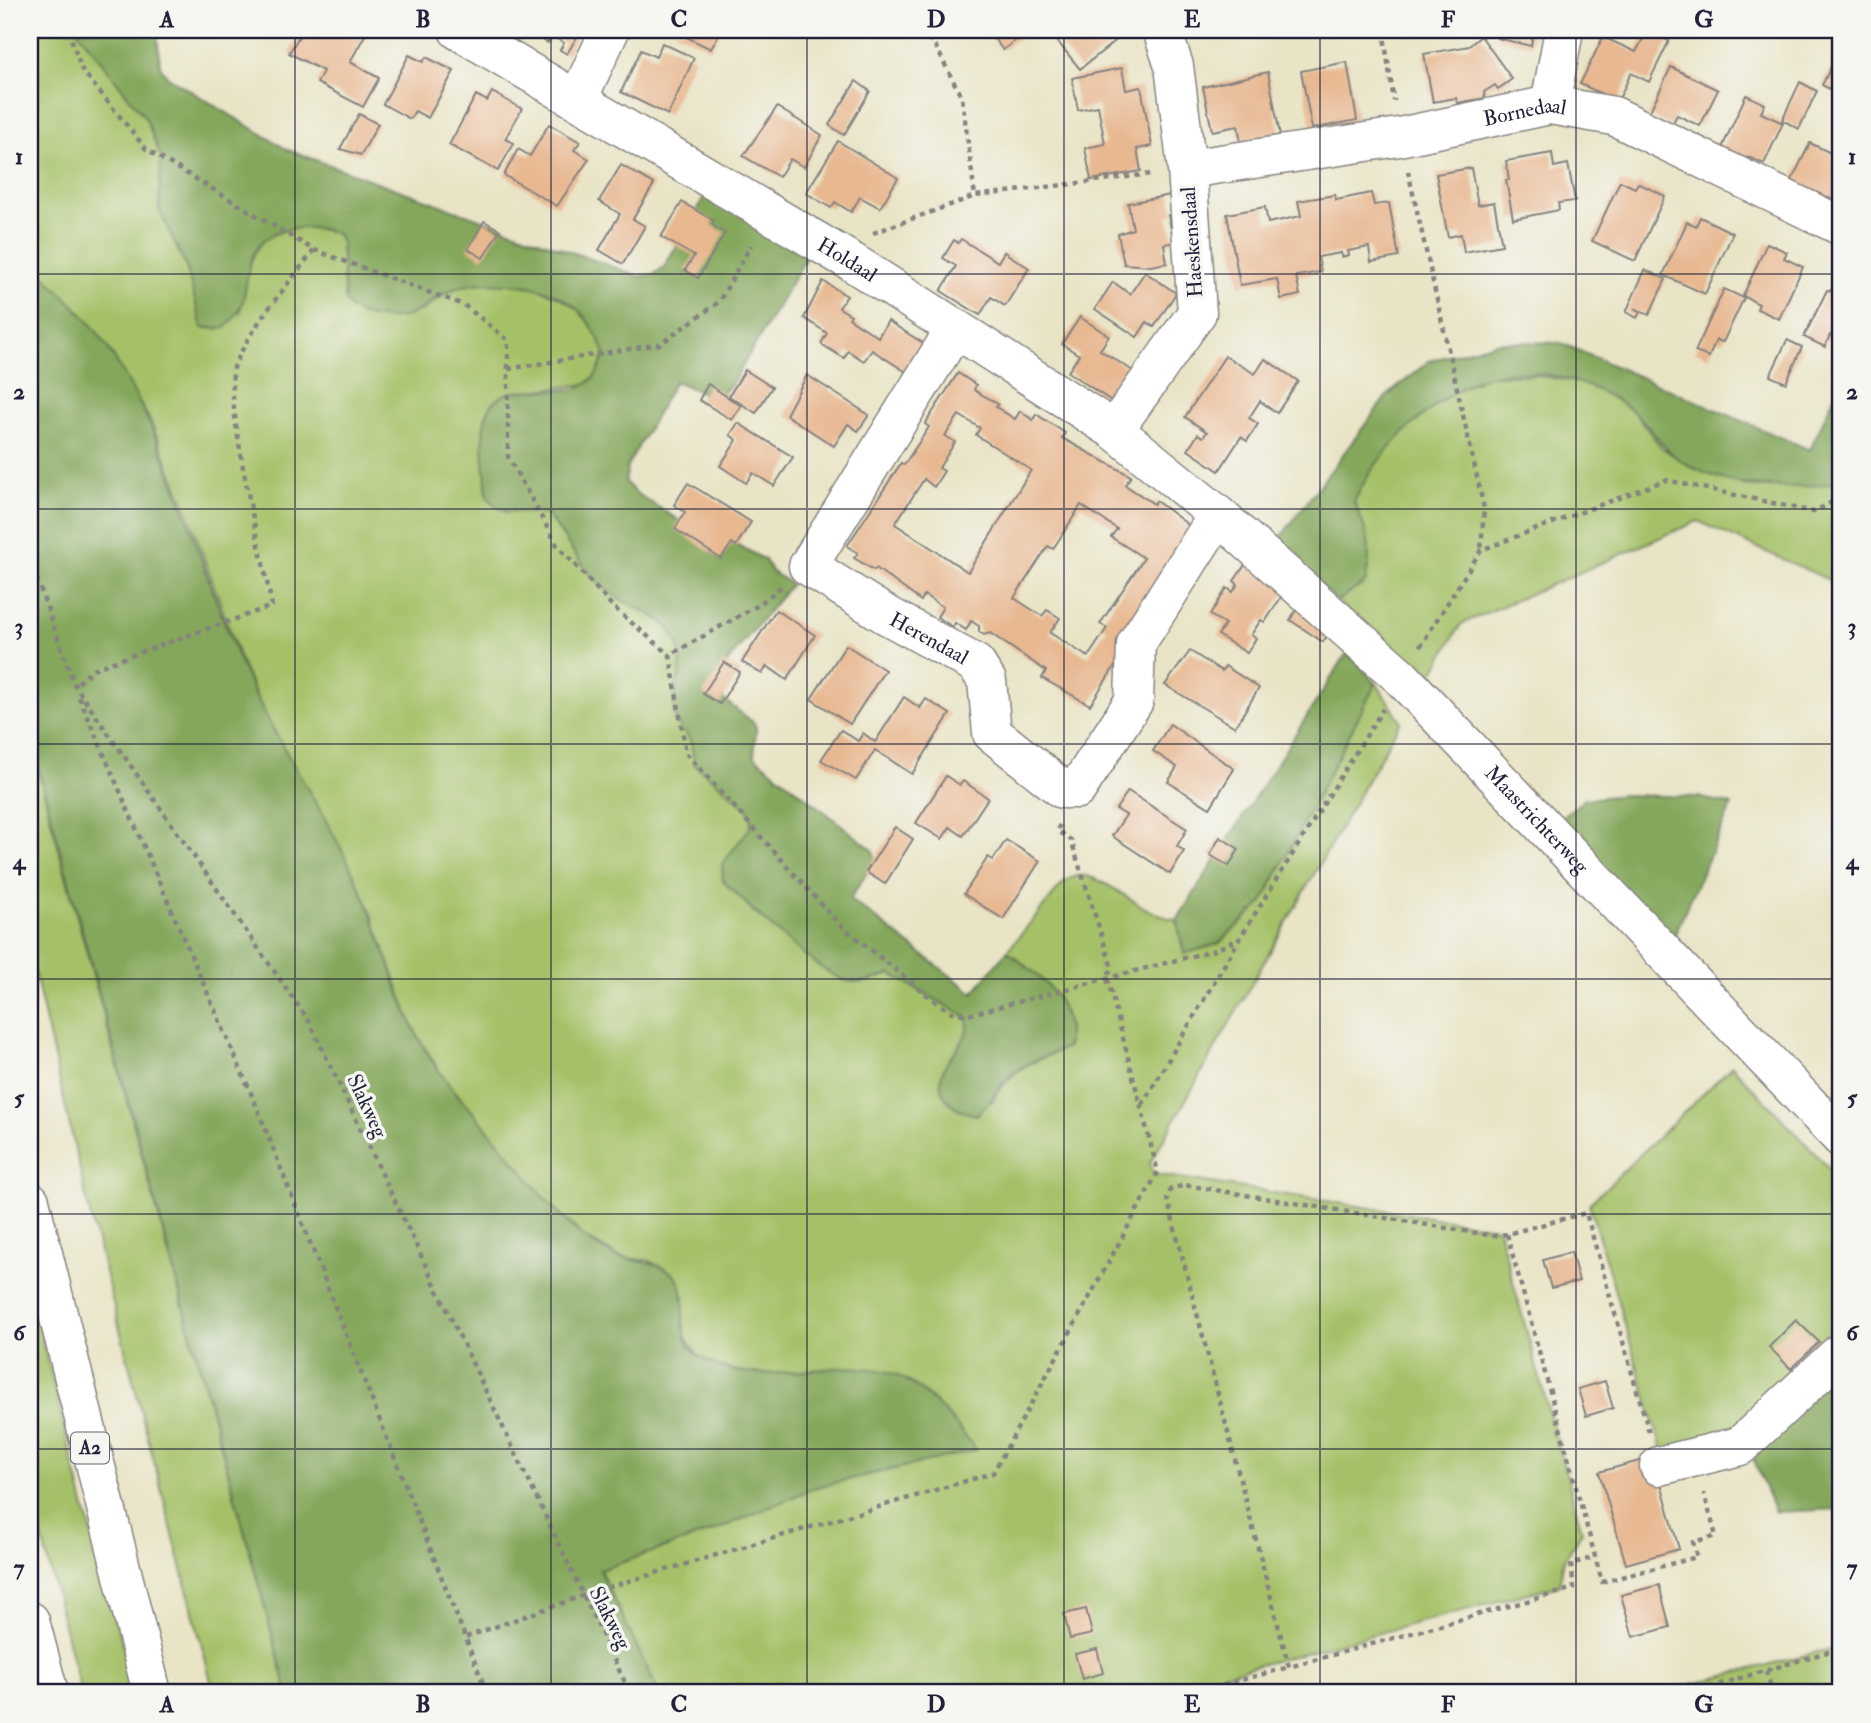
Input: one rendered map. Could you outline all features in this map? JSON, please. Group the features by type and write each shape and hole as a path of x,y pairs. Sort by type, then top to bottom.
{"main road":[{"name":"Holdaal","path":"458,30 852,262 1114,430 1218,515"},
{"path":"578,99 610,30"},
{"name":"Haeskensdaal","path":"1114,430 1196,313 1187,169 1174,65 1162,30"},
{"path":"1550,105 1564,30"},
{"name":"Bornedaal","path":"1187,169 1399,137 1550,105 1614,116 1841,226"},
{"path":"808,566 955,329"},
{"path":"1062,789 1077,789 1134,702 1136,644 1218,515"},
{"name":"Maastrichterweg","path":"1218,515 1401,677 1841,1138"},
{"name":"Herendaal","path":"808,566 883,613 976,664 987,681 992,733 1062,789"},
{"name":"A2","path":"30,1201 152,1693"},
{"path":"1677,1462 1740,1446 1841,1352"},
{"path":"30,1621 49,1693"}],"path":[{"path":"68,30 82,69 146,149 314,250 464,305 508,340 508,457 551,534 613,607 670,655 686,753 758,829 839,924 937,1003 952,1013 968,1015 1214,950 1240,938"},
{"path":"922,30 936,47 962,98 975,196"},
{"path":"1383,30 1399,137 1484,508 1481,550"},
{"path":"852,262 870,234 975,196 1187,169"},
{"path":"508,369 660,344 719,302 768,214"},
{"path":"314,250 259,323 234,367 234,415 272,606 93,669 75,687 254,1100 487,1693"},
{"name":"Slakweg","path":"30,560 75,687 309,1021 581,1597 630,1693"},
{"path":"670,655 757,606 808,566"},
{"path":"466,1637 581,1597 992,1473 1158,1172 1107,977 1112,968 1072,840 1057,831 1067,816 1062,789"},
{"path":"1289,1667 1167,1198 1171,1189 1185,1185 1495,1236 1586,1213 1677,1462 1716,1536 1693,1542 1697,1557 1602,1582 1507,1234"},
{"path":"1194,1693 1574,1588 1571,1564 1595,1558"},
{"path":"1690,1693 1841,1648"},
{"path":"1766,1671 1773,1693"}],"green space":[{"path":"30,30 77,30 146,119 161,157 159,209 187,269 203,328 218,329 240,312 252,259 266,239 277,233 301,228 314,228 337,234 341,242 421,312 457,288 474,283 493,282 533,287 569,303 584,315 597,332 605,354 598,372 587,384 505,394 505,512 532,511 547,515 597,582 620,599 665,624 675,638 681,666 674,700 675,715 677,723 689,738 694,764 747,807 752,819 750,828 722,864 751,910 842,980 862,983 891,974 968,1018 967,1033 943,1070 992,1102 1015,1073 1067,1047 1066,1016 1060,1003 1043,980 1007,951 1064,882 1076,876 1090,877 1112,887 1141,906 1177,920 1184,953 1218,944 1262,903 1376,683 1401,721 1150,1163 1154,1174 1498,1228 1582,1531 1564,1560 1559,1585 1155,1693 659,1693 599,1570 716,1530 816,1487 976,1449 886,1371 837,1369 780,1375 738,1373 701,1359 682,1332 684,1296 651,1261 620,1257 585,1238 545,1199 445,1080 415,1032 366,901 324,817 275,736 243,667 187,510 151,422 101,337 30,261"},
{"path":"77,30 157,30 160,66 168,77 288,150 638,276 654,274 664,267 706,194 807,256 732,384 721,395 710,396 675,381 628,465 625,482 636,493 691,528 727,539 765,560 772,572 791,584 724,666 717,694 754,723 754,756 873,850 875,860 850,899 973,993 1007,951 1043,980 1060,1003 1066,1016 1067,1047 1014,1072 977,1115 961,1110 944,1095 941,1080 946,1064 966,1034 968,1018 891,974 856,982 832,974 782,936 723,881 722,864 750,828 752,819 747,807 694,764 689,738 677,723 675,715 674,700 681,658 675,638 665,624 620,599 597,582 547,515 506,511 492,503 487,496 483,438 485,420 492,405 502,396 516,391 577,388 589,382 599,369 605,354 598,338 580,312 569,302 542,290 484,283 466,285 447,292 413,314 402,317 364,315 354,311 345,302 341,242 337,234 314,228 301,228 277,233 258,247 249,269 243,302 233,319 225,328 202,328 187,269 159,209 161,157 146,119"},
{"path":"30,261 102,339 147,418 244,671 354,874 410,1020 433,1063 448,1083 572,1227 615,1255 654,1264 673,1274 680,1283 683,1294 687,1341 694,1351 706,1360 728,1369 749,1373 839,1368 884,1371 911,1383 936,1403 976,1450 816,1487 716,1530 600,1570 659,1693 288,1693 30,738"},
{"path":"1500,342 1561,343 1810,450 1841,381 1841,478 1806,487 1760,486 1725,480 1681,461 1631,410 1600,391 1564,378 1545,375 1508,373 1490,376 1463,387 1426,413 1401,435 1370,473 1354,502 1368,542 1369,560 1365,583 1337,601 1277,542 1386,397 1429,361"},
{"path":"1492,375 1536,375 1592,385 1633,411 1662,448 1692,467 1749,487 1797,487 1841,478 1841,558 1831,581 1698,521 1461,624 1425,687 1337,601 1365,583 1368,542 1354,502 1378,461 1410,425 1449,396"},
{"path":"1347,653 1376,683 1262,903 1218,944 1184,954 1177,920"},
{"path":"30,738 288,1693 214,1693 91,1218 30,953"},
{"path":"1625,795 1698,797 1732,805 1671,943 1556,821 1585,799"},
{"path":"1732,1066 1841,1181 1841,1336 1736,1437 1664,1456 1589,1204"},
{"path":"30,1291 84,1505 136,1693 81,1693 30,1489"},
{"path":"1841,1361 1841,1509 1775,1512 1749,1448"},
{"path":"1841,1646 1841,1693 1657,1693"}],"building":[{"path":"303,30 317,34 319,30 368,30 350,62 379,78 363,107 317,83 323,71 289,53"},
{"path":"534,30 581,30 567,54 560,50 564,43 552,36 548,43 531,34"},
{"path":"672,30 721,30 711,49"},
{"path":"997,30 1029,30 1003,50 991,35"},
{"path":"1048,30 1129,30 1080,69"},
{"path":"1499,30 1534,30 1531,46 1497,38"},
{"path":"1647,31 1669,41 1649,82 1631,73 1618,101 1580,84 1603,37 1636,52"},
{"path":"1481,36 1512,79 1498,89 1495,85 1484,92 1485,98 1457,103 1456,98 1433,102 1424,54 1469,46"},
{"path":"662,43 694,58 668,115 621,92 641,50 656,57"},
{"path":"409,55 423,62 426,57 454,71 428,118 415,111 410,119 383,104"},
{"path":"1347,62 1357,120 1312,129 1301,71"},
{"path":"1833,63 1841,67 1841,95 1822,85"},
{"path":"1671,67 1718,90 1700,126 1677,115 1671,126 1648,115"},
{"path":"1122,68 1126,90 1141,87 1152,146 1137,149 1141,171 1091,180 1085,148 1105,144 1098,106 1078,110 1072,78"},
{"path":"1268,72 1280,135 1241,143 1238,126 1212,131 1203,87"},
{"path":"856,81 870,91 844,135 829,125"},
{"path":"1800,82 1817,91 1799,129 1782,120"},
{"path":"492,92 522,109 505,139 514,143 498,171 449,145 476,95 487,101"},
{"path":"1746,95 1765,104 1761,113 1783,123 1764,164 1748,157 1746,161 1721,150"},
{"path":"777,107 822,135 804,167 790,159 779,177 743,156"},
{"path":"359,114 378,124 361,155 340,149"},
{"path":"549,124 580,142 574,150 589,159 557,206 504,175 518,149 530,156"},
{"path":"838,141 898,178 880,208 860,197 851,212 835,202 831,208 806,193"},
{"path":"1810,143 1841,158 1841,186 1834,200 1791,182"},
{"path":"1552,153 1554,167 1568,164 1575,201 1558,203 1559,210 1513,219 1506,180 1509,180 1506,161"},
{"path":"621,165 654,184 633,219 645,226 623,264 599,250 620,214 599,201"},
{"path":"1471,168 1478,205 1494,202 1502,245 1464,252 1461,234 1448,237 1436,174"},
{"path":"1620,181 1635,188 1638,183 1665,196 1635,261 1592,241"},
{"path":"1371,193 1374,205 1389,203 1399,257 1371,262 1369,247 1348,251 1349,255 1342,257 1341,253 1318,257 1321,272 1296,276 1300,295 1281,299 1277,279 1240,285 1227,214 1265,207 1268,223 1301,216 1298,201 1335,195 1336,200"},
{"path":"1171,195 1174,214 1168,215 1174,242 1164,244 1167,263 1151,266 1124,264 1118,234 1133,229 1128,203"},
{"path":"682,202 714,221 712,225 725,233 698,278 685,270 694,256 661,237"},
{"path":"1700,217 1733,233 1705,294 1663,275 1687,222 1696,226"},
{"path":"484,221 500,230 483,258 468,249"},
{"path":"961,239 998,262 1004,252 1029,268 1005,306 991,297 980,315 941,291 956,266 943,258 954,240 958,243"},
{"path":"1767,243 1787,252 1784,258 1803,267 1779,319 1757,309 1759,304 1743,296"},
{"path":"1645,270 1666,279 1649,315 1634,308 1640,312 1637,318 1626,312"},
{"path":"1145,272 1176,293 1154,327 1147,322 1137,337 1095,309 1113,282 1130,294"},
{"path":"1838,277 1841,278 1841,340 1830,335 1825,347 1804,337 1827,290 1831,291"},
{"path":"823,281 847,296 839,308 878,337 888,321 926,345 908,373 872,350 864,361 848,351 844,358 821,344 827,333 804,318"},
{"path":"1724,289 1744,298 1723,342 1716,340 1709,357 1695,352"},
{"path":"1080,317 1109,336 1100,350 1133,371 1113,402 1068,372 1079,355 1062,344"},
{"path":"1787,340 1802,347 1786,383 1770,376"},
{"path":"1225,356 1255,374 1265,359 1298,381 1277,413 1260,401 1249,418 1258,424 1247,441 1241,437 1219,471 1188,450 1198,434 1203,437 1207,432 1185,417"},
{"path":"745,370 772,387 756,413 729,396"},
{"path":"958,373 976,385 974,390 998,404 996,407 1015,419 1020,411 1033,420 1036,414 1065,433 1062,438 1131,476 1125,485 1154,504 1156,501 1194,529 1156,602 1090,705 1042,678 1046,671 990,633 984,635 979,632 979,626 971,621 966,630 955,623 953,627 937,617 943,607 924,595 921,601 876,568 874,570 854,558 858,553 847,546 901,463 904,465 929,427 925,424","holes":["959,415 980,428 976,435 1031,470 968,572 895,524 924,479 934,487 944,471 939,468 955,442 945,436","1081,505 1117,529 1111,537 1144,558 1100,624 1107,628 1088,657 1050,633 1060,618 1047,610 1042,616 1014,598 1048,546 1053,549"]},
{"path":"807,375 869,415 858,431 848,424 834,446 786,415"},
{"path":"708,384 741,406 732,420 699,400"},
{"path":"738,423 793,457 774,486 753,473 746,483 720,466 737,440 730,435"},
{"path":"688,483 751,522 736,546 732,543 721,559 675,529 685,512 674,505"},
{"path":"1247,562 1287,588 1265,622 1261,620 1251,635 1256,638 1247,653 1218,635 1225,624 1210,615 1227,588 1233,592 1238,584 1234,581"},
{"path":"1301,602 1333,626 1323,642 1290,620"},
{"path":"776,610 815,635 787,680 767,666 762,674 742,662"},
{"path":"846,645 885,670 850,724 811,699"},
{"path":"1190,651 1222,671 1225,666 1259,688 1235,727 1165,685"},
{"path":"724,662 740,672 720,704 703,694"},
{"path":"904,697 920,708 926,699 950,714 912,774 875,750 856,780 821,760 841,730 858,741 863,733 875,742"},
{"path":"1170,724 1234,769 1210,808 1168,782 1177,767 1153,751"},
{"path":"946,776 960,785 963,781 988,798 963,836 950,827 942,839 916,823"},
{"path":"1128,791 1187,829 1177,846 1184,851 1170,874 1112,836 1126,815 1116,809"},
{"path":"895,827 913,839 885,884 866,872"},
{"path":"1220,837 1239,849 1229,866 1210,855"},
{"path":"1006,840 1040,861 1003,919 964,894 988,857 993,860"},
{"path":"1571,1252 1579,1281 1551,1288 1543,1260"},
{"path":"1796,1320 1819,1342 1791,1369 1769,1347"},
{"path":"1605,1381 1613,1408 1586,1416 1578,1389"},
{"path":"1654,1457 1679,1549 1626,1564 1599,1472"},
{"path":"1659,1585 1670,1627 1633,1637 1621,1595"},
{"path":"1086,1609 1092,1634 1070,1639 1064,1614"},
{"path":"1097,1649 1103,1673 1082,1679 1075,1654"}]}
